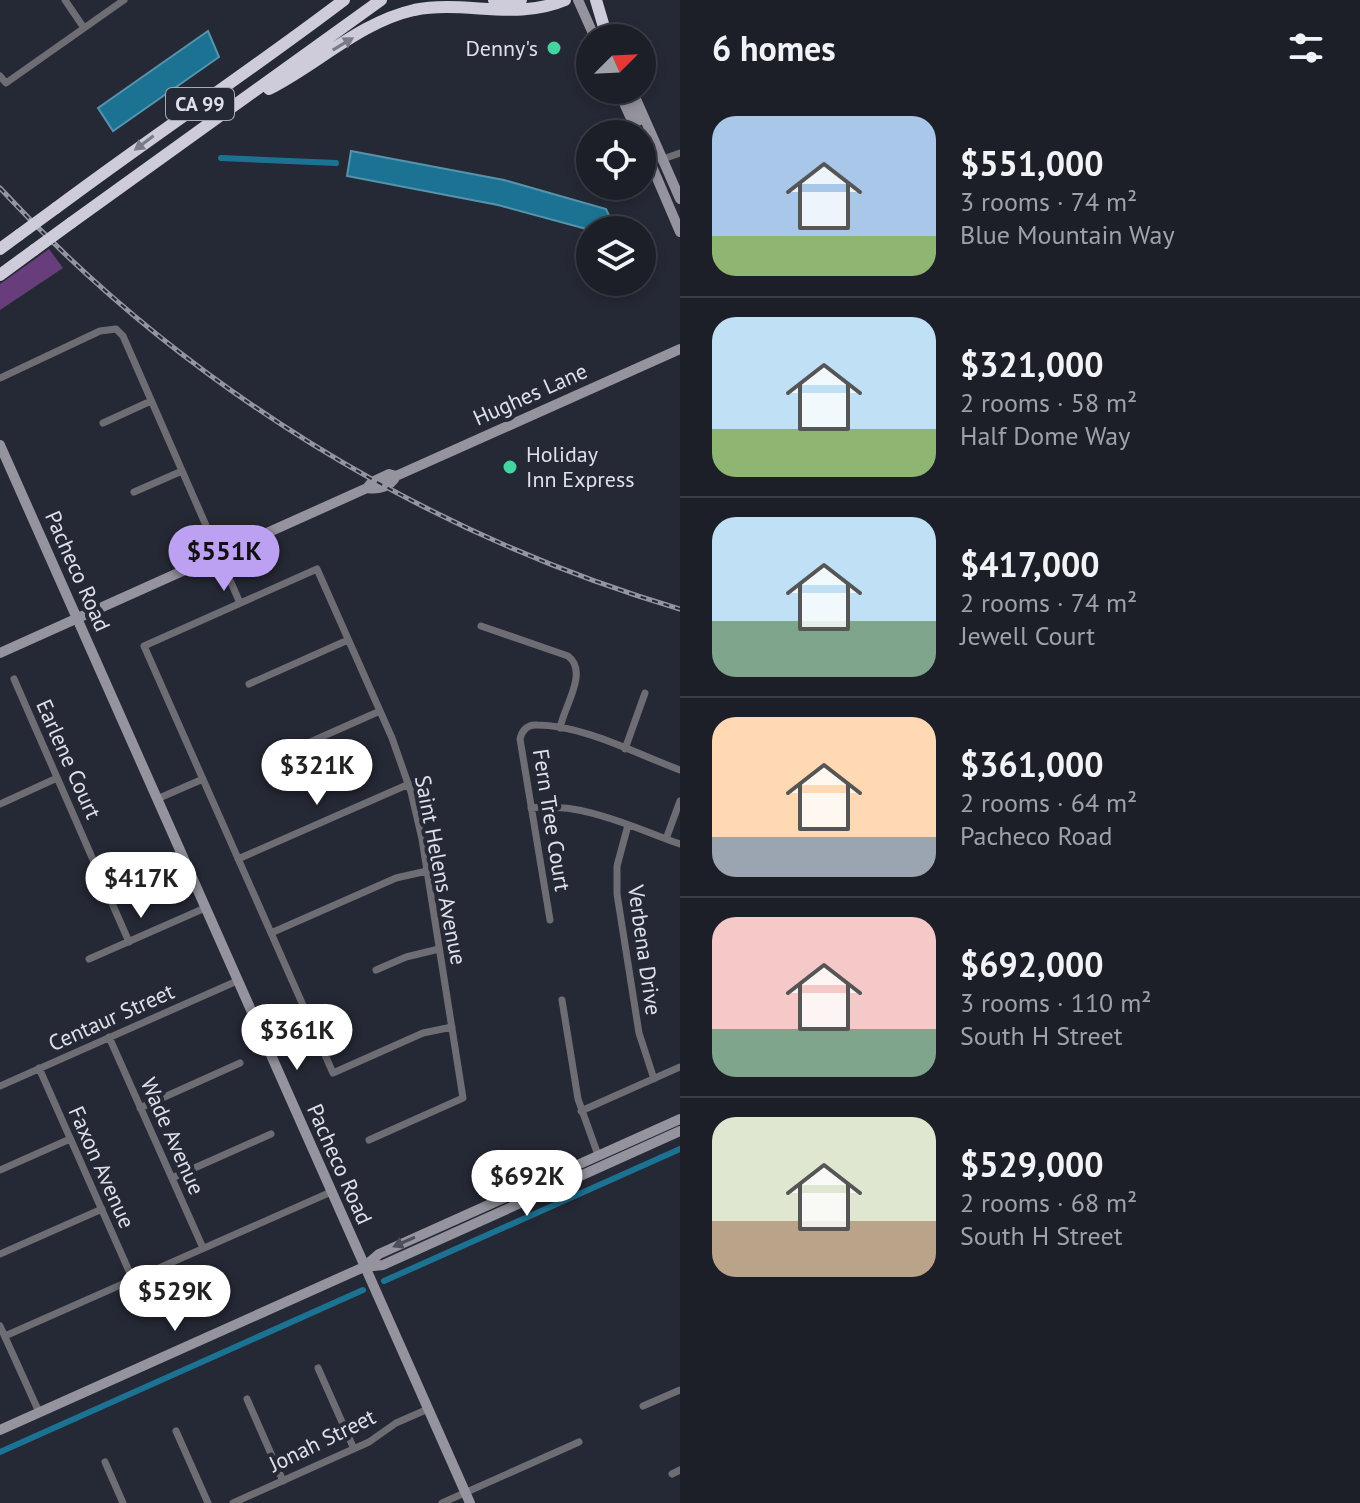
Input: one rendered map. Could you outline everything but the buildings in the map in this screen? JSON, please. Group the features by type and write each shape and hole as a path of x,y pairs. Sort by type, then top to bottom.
{"highway":[{"path":"257,66 335,0"},
{"name":"CA 99","path":"0,249 162,129 257,66 344,0"},
{"name":"CA 99","path":"0,275 381,0"},
{"path":"494,0 502,3 521,0"},
{"path":"250,94 270,89 378,23 411,11 450,6 528,11 565,0"},
{"path":"594,0 603,24"}],"street":[{"path":"65,0 84,28"},
{"path":"3,79 124,0"},
{"path":"578,0 589,24"},
{"path":"625,104 632,120"},
{"path":"625,104 634,111 655,155 663,159 680,153"},
{"path":"638,104 680,198"},
{"path":"656,169 659,169 670,192 680,198"},
{"path":"656,185 680,232"},
{"path":"0,378 100,331 116,329 123,336 240,603 144,646 333,1073 423,1033 452,1027"},
{"name":"Hughes Lane","path":"0,653 367,488 376,490 393,482 396,476 680,349"},
{"path":"103,423 151,401"},
{"name":"Pacheco Road","path":"0,445 468,1498"},
{"path":"134,492 182,471"},
{"name":"Saint Helens Avenue","path":"240,603 317,569 409,784 427,871 463,1098 369,1140"},
{"path":"481,626 568,656 577,666 577,677 560,728 680,770"},
{"path":"249,684 348,640"},
{"name":"Earlene Court","path":"14,679 129,942"},
{"path":"625,749 645,693"},
{"path":"281,755 380,711"},
{"name":"Fern Tree Court","path":"550,920 520,739 527,727 536,724 560,728"},
{"path":"0,804 57,778"},
{"path":"157,799 203,779"},
{"path":"238,859 409,784"},
{"path":"666,839 680,801"},
{"path":"531,808 556,806 582,809 680,844"},
{"name":"Verbena Drive","path":"628,825 617,866 617,894 641,1046 654,1079"},
{"path":"271,933 396,878 427,871"},
{"path":"89,959 205,908"},
{"path":"376,970 418,953 439,949"},
{"name":"Centaur Street","path":"0,1086 237,981"},
{"path":"562,1000 581,1111 598,1155"},
{"path":"258,1027 304,1007"},
{"name":"Wade Avenue","path":"109,1037 203,1248"},
{"path":"140,1108 240,1063"},
{"path":"581,1111 680,1067"},
{"name":"Faxon Avenue","path":"39,1068 133,1280"},
{"path":"0,1430 364,1267 379,1254 680,1119"},
{"path":"364,1267 383,1265 680,1131"},
{"path":"172,1178 271,1134"},
{"path":"0,1170 70,1139"},
{"path":"553,1188 592,1165 598,1155"},
{"path":"5,1336 331,1192"},
{"path":"441,1238 479,1215 481,1208"},
{"path":"0,1254 102,1209"},
{"path":"0,1326 39,1412"},
{"path":"318,1368 354,1449"},
{"path":"643,1406 680,1390"},
{"path":"247,1399 283,1481"},
{"name":"Jonah Street","path":"233,1503 377,1438 396,1423 428,1409"},
{"path":"176,1431 208,1503"},
{"path":"442,1503 468,1498 579,1442"},
{"path":"105,1462 123,1503"}],"shaded area":[{"path":"49,249 63,268 0,310 0,284"}],"water":[{"path":"208,31 219,57 113,131 98,108"},
{"path":"351,151 504,180 606,209 609,216 576,216 576,226 498,205 347,176"}],"waterway":[{"path":"221,158 336,163"},
{"path":"384,1281 680,1149"},
{"path":"0,1452 363,1290"}],"railway":[{"path":"0,188 71,260 147,326 227,388 312,444 400,494 491,539 584,577 680,609"}],"place":[{"name":"Denny's","path":"554,48"},
{"name":"Holiday Inn Express","path":"510,467"}]}
